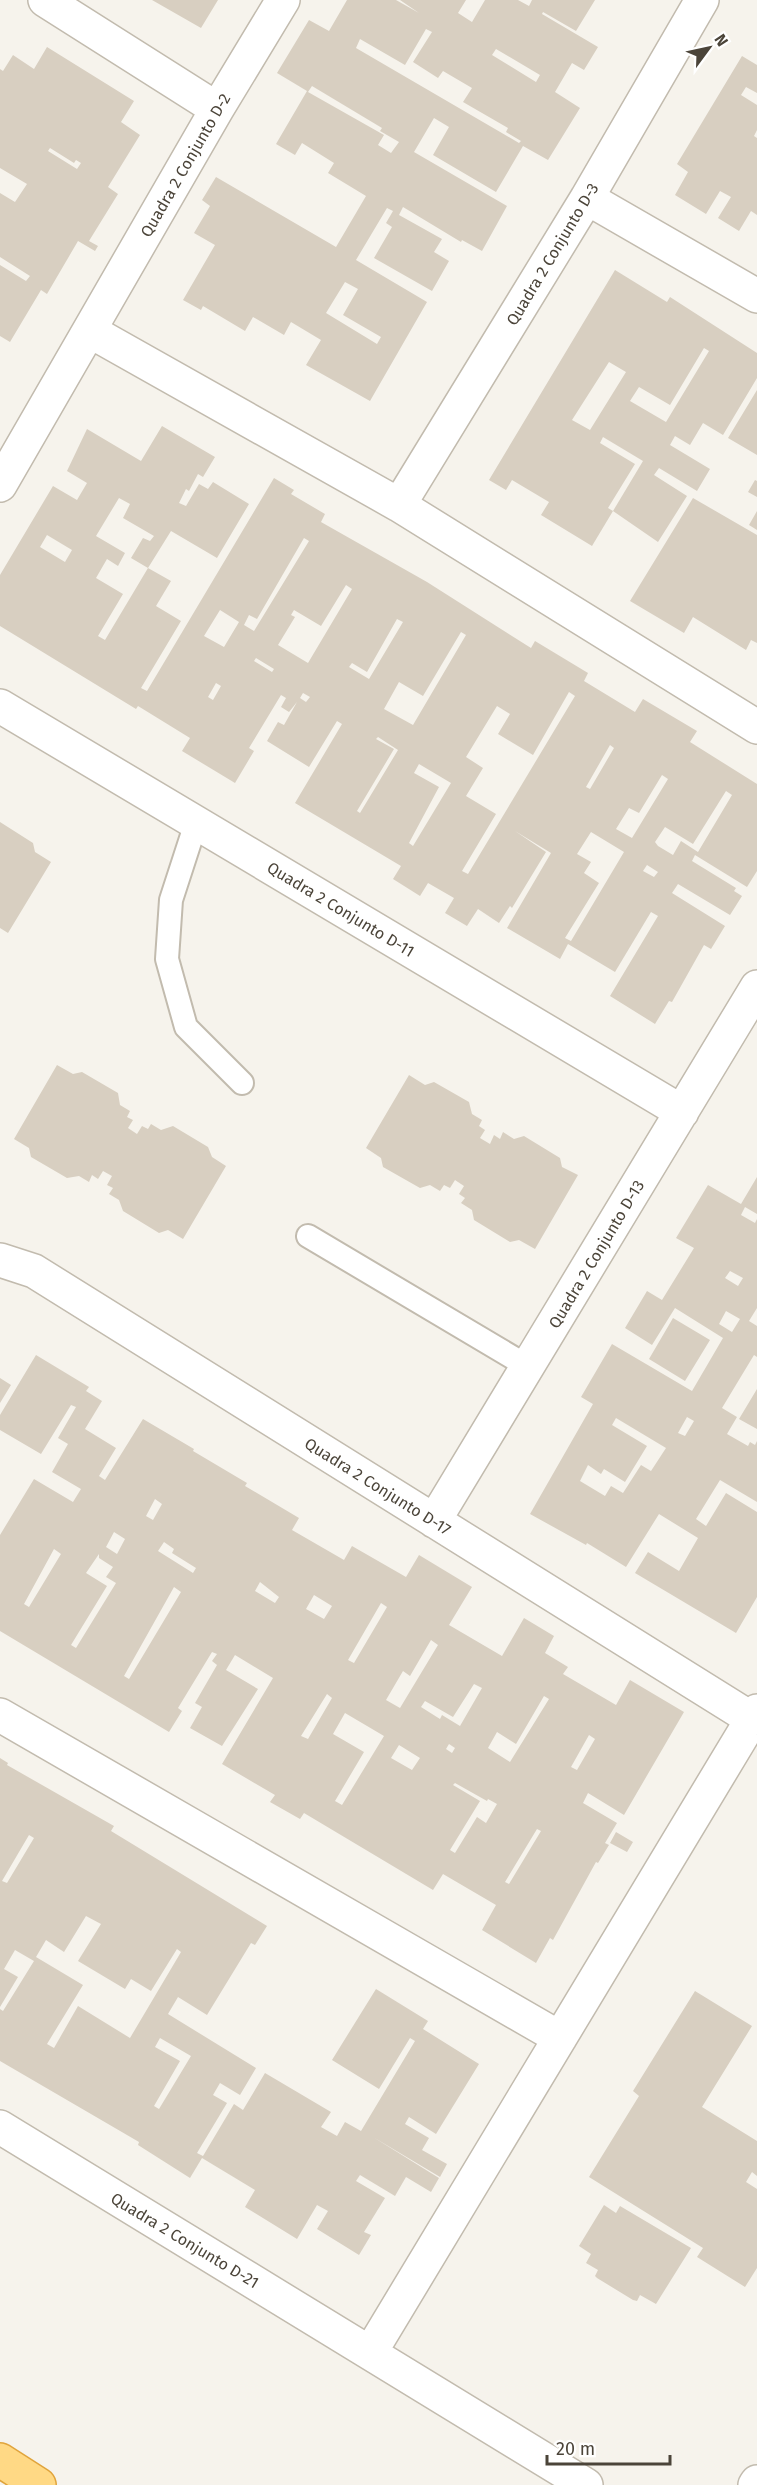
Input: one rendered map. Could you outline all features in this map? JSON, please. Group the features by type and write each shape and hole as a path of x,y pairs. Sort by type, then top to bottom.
{"highway":[{"path":"0,2460 39,2485"}],"street":[{"path":"45,0 217,109"},
{"name":"Quadra 2 Conjunto D-2","path":"0,485 217,109 284,0"},
{"name":"Quadra 2 Conjunto D-3","path":"399,505 587,198 702,0"},
{"path":"587,198 757,296"},
{"path":"90,331 399,505 757,727"},
{"name":"Quadra 2 Conjunto D-11","path":"0,706 682,1112"},
{"name":"Quadra 2 Conjunto D-13","path":"434,1521 757,987"},
{"name":"Quadra 2 Conjunto D-17","path":"0,1260 34,1271 434,1521 755,1715"},
{"path":"0,1715 560,2038"},
{"path":"370,2353 755,1715"},
{"name":"Quadra 2 Conjunto D-21","path":"0,2127 586,2485"}],"lane":[{"path":"196,823 171,900 167,959 186,1027 242,1083"},
{"path":"308,1236 527,1366"}],"building":[{"path":"152,0 218,0 201,28"},
{"path":"347,0 396,0 419,13 400,0 466,0 458,13 472,22 485,0 518,0 529,6 532,0 595,0 576,31 543,12 542,14 598,47 584,70 572,63 555,92 580,108 548,160 523,146 496,192 433,155 449,127 434,118 414,152 507,206 482,251 462,240 461,242 403,207 399,215 442,239 434,252 449,261 432,291 374,258 392,227 386,223 393,211 387,208 356,260 427,302 370,401 306,365 321,340 291,322 284,335 253,317 245,331 203,306 201,310 183,300 215,245 194,233 210,206 202,200 216,177 336,247 366,196 328,173 334,163 302,143 295,155 276,144 307,91 277,73 309,20 329,31","holes":["426,29 432,32 413,62 438,78 443,71 472,88 463,102 508,128 506,132 521,141 519,143 356,48 360,39 405,65","496,49 540,75 536,82 492,55","312,86 382,128 380,131 399,142 391,153 378,145 384,135 308,92","345,282 358,289 343,315 381,337 377,344 326,313"]},
{"path":"47,47 134,101 121,122 140,135 108,187 118,194 89,241 98,246 95,251 78,241 47,294 41,290 10,342 0,336 0,265 26,281 30,276 0,257 0,193 15,202 27,184 0,168 0,69 3,71 13,55 34,69","holes":["50,148 74,163 76,160 81,163 77,169 48,151"]},
{"path":"742,56 757,65 757,93 746,87 741,95 757,105 757,130 754,136 757,138 757,215 751,211 739,231 718,218 731,197 720,191 706,214 675,195 688,172 677,164"},
{"path":"615,270 667,302 670,297 757,353 757,378 723,435 703,423 690,445 675,436 670,445 710,469 697,491 659,468 654,475 687,496 658,542 613,511 592,546 541,515 549,502 512,480 506,490 489,480","holes":["704,348 709,351 666,422 630,401 639,387 670,405","609,362 626,372 590,430 572,420","603,437 643,461 613,511 608,508 635,464 600,443"]},
{"path":"757,390 757,455 728,438"},
{"path":"162,426 215,457 203,477 198,474 189,491 186,489 179,503 186,506 199,484 208,489 213,482 249,504 217,558 171,531 148,568 171,581 156,606 181,621 141,688 147,691 274,478 294,490 291,494 325,514 321,522 427,582 531,648 535,641 588,673 584,681 635,712 643,699 697,731 690,742 757,784 757,871 747,887 695,855 692,861 736,888 734,891 742,896 730,915 678,884 672,893 725,926 711,949 704,945 672,1002 669,1001 655,1024 610,996 658,916 651,912 615,972 568,944 560,959 507,928 551,853 515,831 546,852 512,908 510,906 499,923 478,909 467,926 445,913 454,898 428,883 420,896 393,879 401,866 295,803 342,724 337,721 309,767 267,741 278,722 284,725 297,702 289,712 281,707 286,698 281,695 249,748 254,751 235,783 182,751 190,738 138,706 136,709 0,626 0,575 53,486 77,500 87,483 67,471 87,429 141,461","holes":["119,498 130,504 123,518 154,536 150,541 143,538 131,558 148,568 105,640 98,636 123,594 96,578 107,559 118,566 125,553 96,536","47,535 72,550 65,562 40,547","304,538 309,541 254,631 244,625 249,615 257,619","346,585 352,589 308,663 278,645 295,617 291,615 294,610 321,626","220,610 239,622 224,647 204,636","397,619 403,622 369,679 349,667 352,663 367,672","461,632 466,635 413,725 384,709 399,682 423,696","256,658 274,669 272,672 254,661","216,683 221,686 213,700 208,697","569,692 575,696 468,874 462,871 496,814 466,796 483,768 466,757 497,706 510,714 498,734 533,755","303,693 310,697 306,702 300,698","378,737 398,750 360,813 357,811 394,749 376,739","610,745 614,748 590,789 586,787","419,764 451,783 413,846 409,843 439,787 414,773","662,775 668,779 632,838 616,829 629,808 639,813","726,791 732,795 698,852 681,841 673,855 655,842 665,827 693,844","591,832 624,852 571,941 565,938 599,883 584,873 591,862 577,854","647,865 658,872 654,877 643,871"]},
{"path":"755,480 757,481 757,497 748,492"},
{"path":"693,498 757,535 757,643 751,640 746,650 693,617 684,633 630,601"},
{"path":"757,511 757,530 749,525"},
{"path":"0,822 33,843 35,852 51,862 8,933 0,928"},
{"path":"57,1065 73,1074 82,1072 118,1093 120,1105 130,1111 127,1117 133,1120 128,1128 137,1134 142,1126 148,1129 151,1124 161,1130 173,1126 208,1147 212,1157 226,1166 183,1239 168,1230 159,1233 123,1211 119,1200 109,1194 113,1188 107,1185 112,1176 103,1171 98,1179 92,1175 89,1182 79,1176 67,1178 31,1157 29,1148 14,1139"},
{"path":"409,1075 425,1085 434,1082 469,1102 472,1114 482,1120 479,1126 485,1130 480,1138 490,1144 494,1135 500,1139 503,1132 514,1139 524,1136 560,1158 562,1167 578,1175 535,1249 519,1240 510,1242 474,1220 472,1210 461,1203 465,1198 459,1194 464,1186 455,1180 450,1188 444,1185 440,1191 430,1185 420,1188 383,1167 381,1158 366,1148"},
{"path":"757,1177 757,1214 745,1207 741,1215 755,1223 757,1219 757,1308 749,1321 757,1326 757,1357 754,1355 722,1408 737,1417 727,1434 748,1446 750,1442 755,1445 757,1441 757,1502 720,1480 696,1519 706,1526 726,1493 757,1512 757,1597 736,1633 635,1573 648,1552 679,1571 698,1538 659,1514 626,1567 587,1543 586,1545 530,1514 593,1404 581,1397 612,1344 692,1391 723,1338 675,1308 652,1345 625,1328 647,1291 662,1300 694,1248 676,1238 708,1185 741,1204","holes":["730,1271 743,1278 738,1286 725,1278","726,1311 740,1319 732,1332 719,1324","687,1417 694,1421 685,1436 678,1433","616,1418 666,1448 651,1471 641,1465 623,1493 611,1486 605,1496 580,1481 588,1465 601,1474 604,1469 625,1482 647,1446 612,1425"]},
{"path":"673,1318 710,1340 685,1381 649,1359"},
{"path":"36,1355 89,1387 86,1391 102,1401 85,1429 116,1448 99,1476 105,1480 143,1419 194,1449 193,1451 247,1483 245,1486 299,1518 292,1530 344,1560 352,1546 406,1577 419,1555 472,1587 449,1625 502,1656 524,1618 554,1636 545,1653 568,1667 563,1674 616,1705 630,1680 684,1712 624,1815 588,1793 583,1803 617,1823 605,1843 609,1845 598,1863 596,1862 553,1940 550,1938 536,1963 482,1930 496,1905 443,1874 433,1890 304,1813 300,1819 270,1802 275,1795 222,1764 273,1678 235,1655 226,1670 258,1689 222,1746 190,1728 202,1707 195,1703 217,1665 212,1661 217,1654 212,1652 178,1708 182,1711 169,1732 0,1631 0,1535 34,1479 73,1502 81,1489 52,1472 68,1444 58,1438 76,1407 71,1405 41,1454 0,1430 0,1415","holes":["155,1499 162,1504 153,1520 146,1516","114,1532 125,1539 117,1554 106,1547","164,1542 174,1549 172,1553 196,1568 193,1573 158,1551","54,1549 61,1554 29,1607 24,1604","99,1554 99,1558 113,1567 106,1577 116,1583 76,1648 71,1645 107,1586 86,1573","260,1582 279,1597 275,1603 255,1591","174,1587 181,1592 129,1679 124,1676","314,1595 332,1606 324,1619 306,1609","381,1603 387,1607 354,1663 348,1660","431,1640 438,1645 400,1708 386,1700 403,1671 410,1676","474,1684 482,1688 460,1726 442,1715 440,1719 421,1707 425,1701 453,1717","327,1694 332,1698 308,1739 301,1736","544,1696 549,1699 510,1762 488,1748 497,1732 516,1744","345,1713 384,1736 342,1805 335,1801 364,1752 333,1734","589,1735 595,1739 577,1770 571,1767","449,1744 455,1748 452,1753 446,1749","399,1745 420,1758 412,1770 391,1758","455,1783 497,1804 486,1823 477,1817 455,1853 450,1850 480,1801 453,1785","537,1829 541,1831 509,1884 505,1882"]},
{"path":"0,1378 11,1385 0,1403"},
{"path":"757,1389 757,1429 739,1419"},
{"path":"0,1758 8,1763 7,1765 114,1826 111,1831 267,1926 255,1945 251,1943 207,2015 178,1997 168,2014 256,2068 240,2095 220,2083 213,2095 227,2103 197,2153 203,2156 234,2104 243,2110 265,2073 331,2112 321,2127 337,2136 345,2122 361,2131 415,2041 410,2038 379,2089 332,2060 376,1989 428,2021 423,2029 479,2064 436,2134 409,2117 405,2124 429,2138 422,2150 447,2164 440,2177 373,2137 439,2178 431,2192 406,2177 395,2196 360,2175 356,2181 385,2198 364,2232 371,2235 359,2255 317,2229 328,2211 317,2205 297,2239 245,2207 255,2190 202,2158 190,2178 138,2145 139,2142 0,2061 0,2009 3,2011 34,1961 15,1950 4,1969 18,1977 0,2007","holes":["29,1835 34,1838 7,1883 2,1881","86,1916 101,1924 78,1961 125,1989 131,1979 151,1991 177,1949 181,1952 130,2038 78,2006 54,2048 47,2044 83,1985 36,1957 46,1940 64,1952","160,2038 191,2056 159,2109 154,2106 180,2061 155,2047"]},
{"path":"616,1832 633,1842 627,1852 610,1843"},
{"path":"695,1991 752,2026 702,2107 757,2141 757,2176 752,2172 746,2182 757,2189 757,2268 745,2287 697,2257 703,2248 589,2177 639,2096 633,2091"},
{"path":"604,2205 616,2213 620,2206 691,2248 656,2304 640,2295 637,2301 633,2300 597,2278 595,2276 598,2270 586,2263 591,2254 579,2246"}]}
